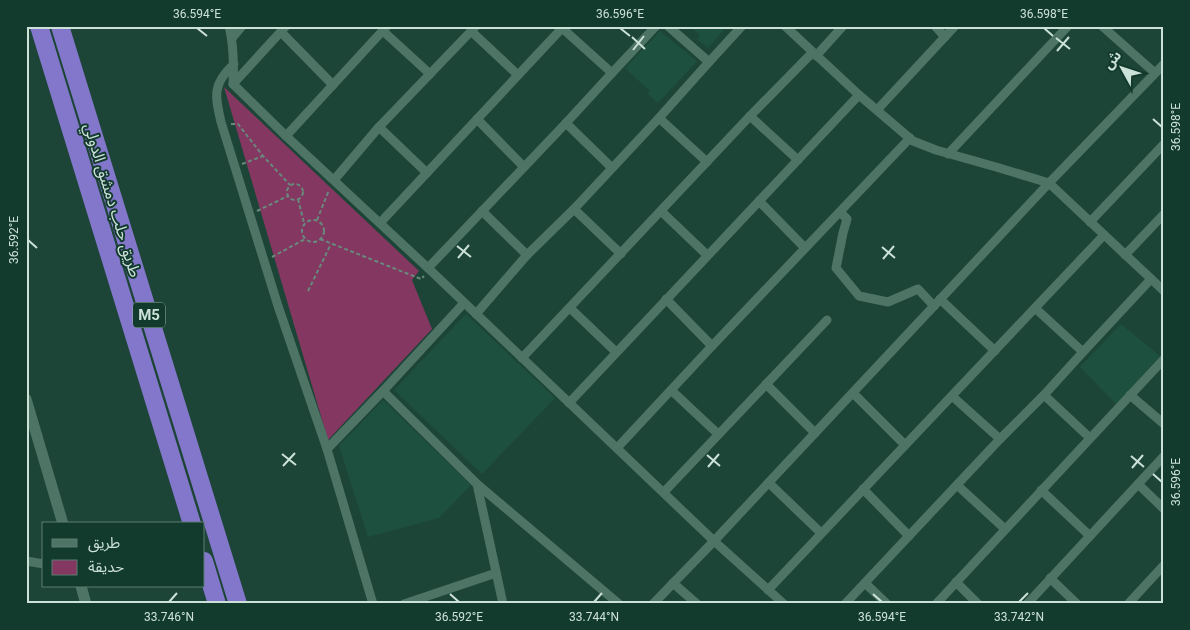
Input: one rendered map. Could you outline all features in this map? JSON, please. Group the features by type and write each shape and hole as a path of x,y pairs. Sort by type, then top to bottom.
{"highway":[{"name":"طريق حلب دمشق الدولي","path":"40,26 191,522"},
{"name":"طريق حلب دمشق الدولي","path":"60,26 238,604"},
{"path":"205,564 217,604"}],"street":[{"path":"229,26 234,64 233,84 714,541 784,604"},
{"path":"232,38 242,26"},
{"path":"429,269 656,26"},
{"path":"668,26 709,62"},
{"path":"476,314 527,255 574,209 742,26"},
{"path":"785,26 859,95 914,141 948,154 1049,183 1125,255 1159,284 1083,352 845,604"},
{"path":"522,358 750,116 843,26"},
{"path":"935,26 946,37"},
{"path":"877,110 955,26"},
{"path":"948,154 1068,26"},
{"path":"1102,26 1155,73"},
{"path":"380,223 563,27 612,73"},
{"path":"286,136 385,28 430,74"},
{"path":"233,84 284,29 333,85"},
{"path":"334,180 379,127 473,29 518,75"},
{"path":"234,64 223,76 218,88 216,100 221,122 278,306 327,448 373,604"},
{"path":"653,604 1049,183 1164,64"},
{"path":"569,403 859,95"},
{"path":"750,116 798,160"},
{"path":"659,118 707,162"},
{"path":"477,119 524,167"},
{"path":"566,123 612,168"},
{"path":"379,127 427,172"},
{"path":"617,448 910,138"},
{"path":"1090,222 1164,144"},
{"path":"759,201 805,248"},
{"path":"574,209 621,254"},
{"path":"482,211 527,255"},
{"path":"661,211 707,255"},
{"path":"840,212 847,219 836,268 859,296 888,302 918,289 995,351"},
{"path":"1125,255 1164,214"},
{"path":"768,590 1104,235"},
{"path":"666,299 712,346"},
{"path":"327,448 383,391 464,303"},
{"path":"570,308 616,352"},
{"path":"1035,308 1083,352"},
{"path":"664,492 827,320"},
{"path":"936,604 1164,359"},
{"path":"766,384 815,433"},
{"path":"671,390 718,434"},
{"path":"383,391 477,484 619,604"},
{"path":"853,393 905,445"},
{"path":"1044,395 1090,438"},
{"path":"1130,395 1164,424"},
{"path":"952,396 1000,440"},
{"path":"26,399 62,522"},
{"path":"1027,604 1164,456"},
{"path":"768,483 821,533"},
{"path":"477,484 503,604"},
{"path":"1138,484 1164,508"},
{"path":"957,485 1005,529"},
{"path":"863,489 909,536"},
{"path":"1041,490 1090,536"},
{"path":"26,561 42,564"},
{"path":"1128,604 1164,565"},
{"path":"404,604 422,601 496,573"},
{"path":"1050,578 1077,604"},
{"path":"956,582 978,604"},
{"path":"673,583 697,604"},
{"path":"865,583 887,604"},
{"path":"82,588 86,604"}],"path":[{"path":"221,122 238,124 290,186"},
{"path":"235,167 263,156"},
{"path":"317,220 334,180"},
{"path":"295,184 303,190 302,195 298,199 292,199 288,196 287,191 290,186 295,184"},
{"path":"249,215 288,196"},
{"path":"298,199 304,224 302,230 305,239 314,242 324,234 324,227 317,220 310,220 304,224"},
{"path":"264,261 305,239"},
{"path":"320,239 421,279 429,269"},
{"path":"308,291 331,244"}],"shaded area":[{"path":"690,26 727,26 708,48 697,39 700,36"},
{"path":"660,31 697,61 658,103 648,94 650,91 625,68"},
{"path":"466,314 555,398 482,474 394,390"},
{"path":"1121,324 1160,356 1116,404 1080,367"},
{"path":"383,400 471,485 439,518 368,537 339,446"}],"green space":[{"path":"224,87 419,271 412,280 432,329 328,440"}]}
